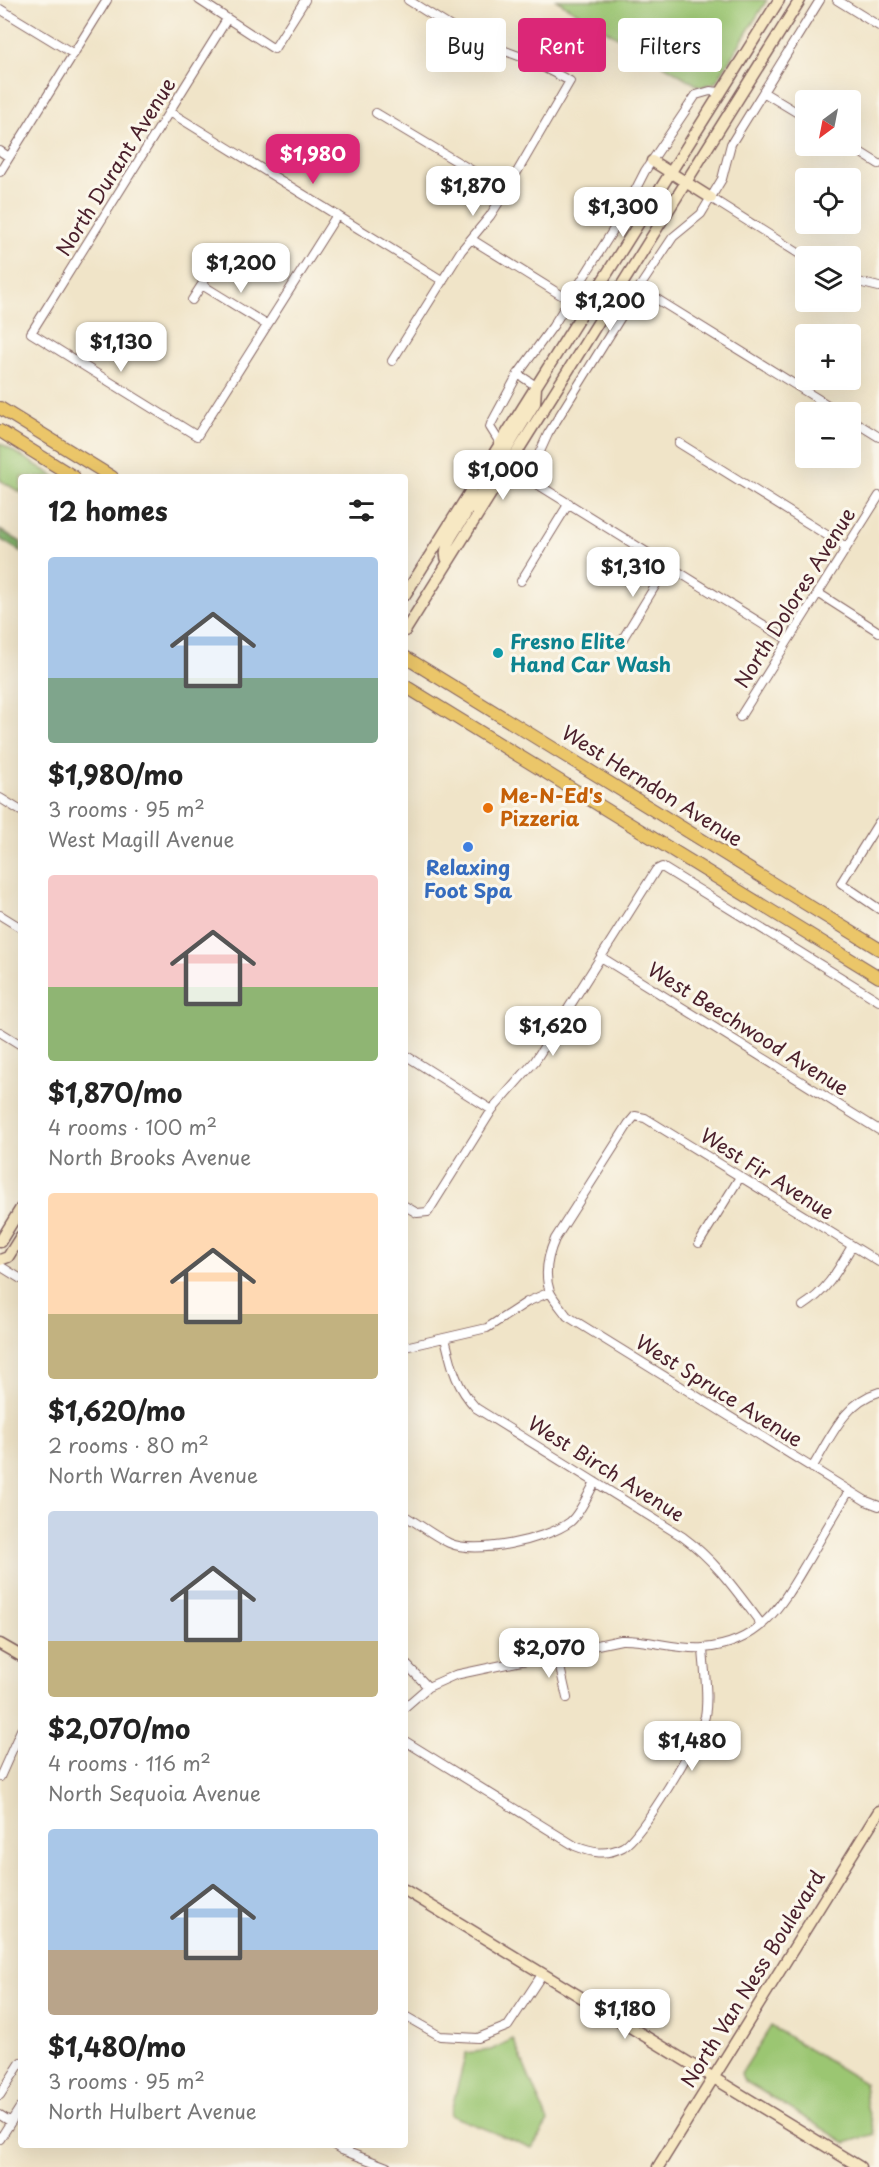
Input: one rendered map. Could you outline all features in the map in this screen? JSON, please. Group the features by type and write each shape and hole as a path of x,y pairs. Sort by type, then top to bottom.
{"main road":[{"path":"408,591 779,0"},
{"path":"408,626 800,0"},
{"path":"652,161 711,198"},
{"path":"508,466 505,463 504,454 535,404 536,386"},
{"path":"0,408 107,474"},
{"path":"0,431 69,474"},
{"path":"474,520 480,495 494,470 490,460"},
{"path":"448,562 445,558 446,551 452,536 468,510 471,490"},
{"name":"West Herndon Avenue","path":"408,659 879,949"},
{"path":"408,688 879,977"},
{"path":"0,1242 18,1213"},
{"path":"0,1260 8,1257 18,1241"},
{"path":"0,1644 18,1654"},
{"name":"North Van Ness Boulevard","path":"658,2167 879,1811"},
{"path":"408,1892 860,2167"}],"street":[{"path":"0,172 107,0"},
{"path":"200,0 274,49 305,0"},
{"path":"392,362 471,239 506,191 570,81 527,59 467,37 408,0"},
{"path":"528,478 548,434 639,288 673,237 701,214 711,198 722,179 731,144 820,0"},
{"path":"837,0 879,26"},
{"path":"0,9 74,54"},
{"name":"North Durant Avenue","path":"227,19 31,333 197,436 267,325"},
{"path":"500,443 490,427 518,374 553,326 622,216 652,161 696,95 710,91 720,92"},
{"path":"763,92 795,111"},
{"path":"170,112 443,281"},
{"path":"376,113 506,191"},
{"path":"0,151 9,157"},
{"path":"861,153 879,164"},
{"path":"711,198 795,251"},
{"path":"202,285 267,325 337,215"},
{"path":"471,239 569,300"},
{"path":"192,300 212,269"},
{"path":"861,283 879,287"},
{"path":"639,288 823,402"},
{"path":"518,374 536,386"},
{"path":"861,426 879,437"},
{"path":"679,443 846,547"},
{"path":"508,466 788,640"},
{"name":"North Dolores Avenue","path":"740,717 879,496"},
{"path":"521,581 569,504"},
{"path":"619,645 668,565"},
{"path":"818,593 879,632"},
{"path":"0,798 18,809"},
{"path":"879,822 841,883 879,909"},
{"path":"408,1208 417,1214 428,1212 492,1110 535,1061 656,870 662,867 879,1000"},
{"path":"0,915 18,926"},
{"name":"West Beechwood Avenue","path":"601,957 879,1130"},
{"path":"0,1032 18,1043"},
{"path":"408,1057 492,1110"},
{"name":"West Fir Avenue","path":"550,1292 547,1274 548,1261 555,1239 628,1123 635,1116 645,1118 879,1262"},
{"path":"699,1243 740,1177"},
{"path":"803,1306 817,1298 827,1287 852,1246"},
{"path":"0,1266 18,1277"},
{"path":"408,1346 487,1328 528,1302 550,1292"},
{"name":"West Spruce Avenue","path":"550,1292 567,1316 849,1491 879,1506"},
{"name":"West Birch Avenue","path":"445,1338 455,1378 476,1408 705,1553 722,1571 762,1625"},
{"path":"812,1467 850,1408 879,1392"},
{"path":"408,1518 449,1543 470,1548 520,1542 548,1533 571,1521 595,1482"},
{"path":"408,1704 428,1687 456,1675 621,1640 639,1639 686,1648 703,1648 732,1642 762,1625 782,1604 849,1491"},
{"path":"408,1743 575,1846 603,1854 624,1847 641,1830 696,1741 705,1715 703,1648"},
{"path":"557,1654 567,1698"},
{"path":"408,1666 428,1687"},
{"path":"0,1777 18,1738"},
{"path":"408,2018 440,2036 478,2038 508,2026 543,1973"},
{"path":"0,2095 18,2067"},
{"path":"0,2139 18,2111"},
{"path":"0,2115 11,2122"},
{"path":"339,2148 387,2167"}],"green space":[{"path":"556,0 767,0 716,82 700,87 675,72 722,72 722,18 618,18 618,37 606,30 606,18 586,18"},
{"path":"0,443 51,474 18,474 18,491 0,480"},
{"path":"0,530 18,540 18,550 0,539"},
{"path":"771,2026 864,2083 867,2108 875,2134 846,2143 743,2080 741,2074"},
{"path":"513,2039 548,2122 532,2148 450,2115 466,2053 491,2050"}],"place":[{"name":"Fresno Elite Hand Car Wash","path":"498,653"},
{"name":"Me-N-Ed's Pizzeria","path":"488,808"},
{"name":"Relaxing Foot Spa","path":"468,847"}]}
